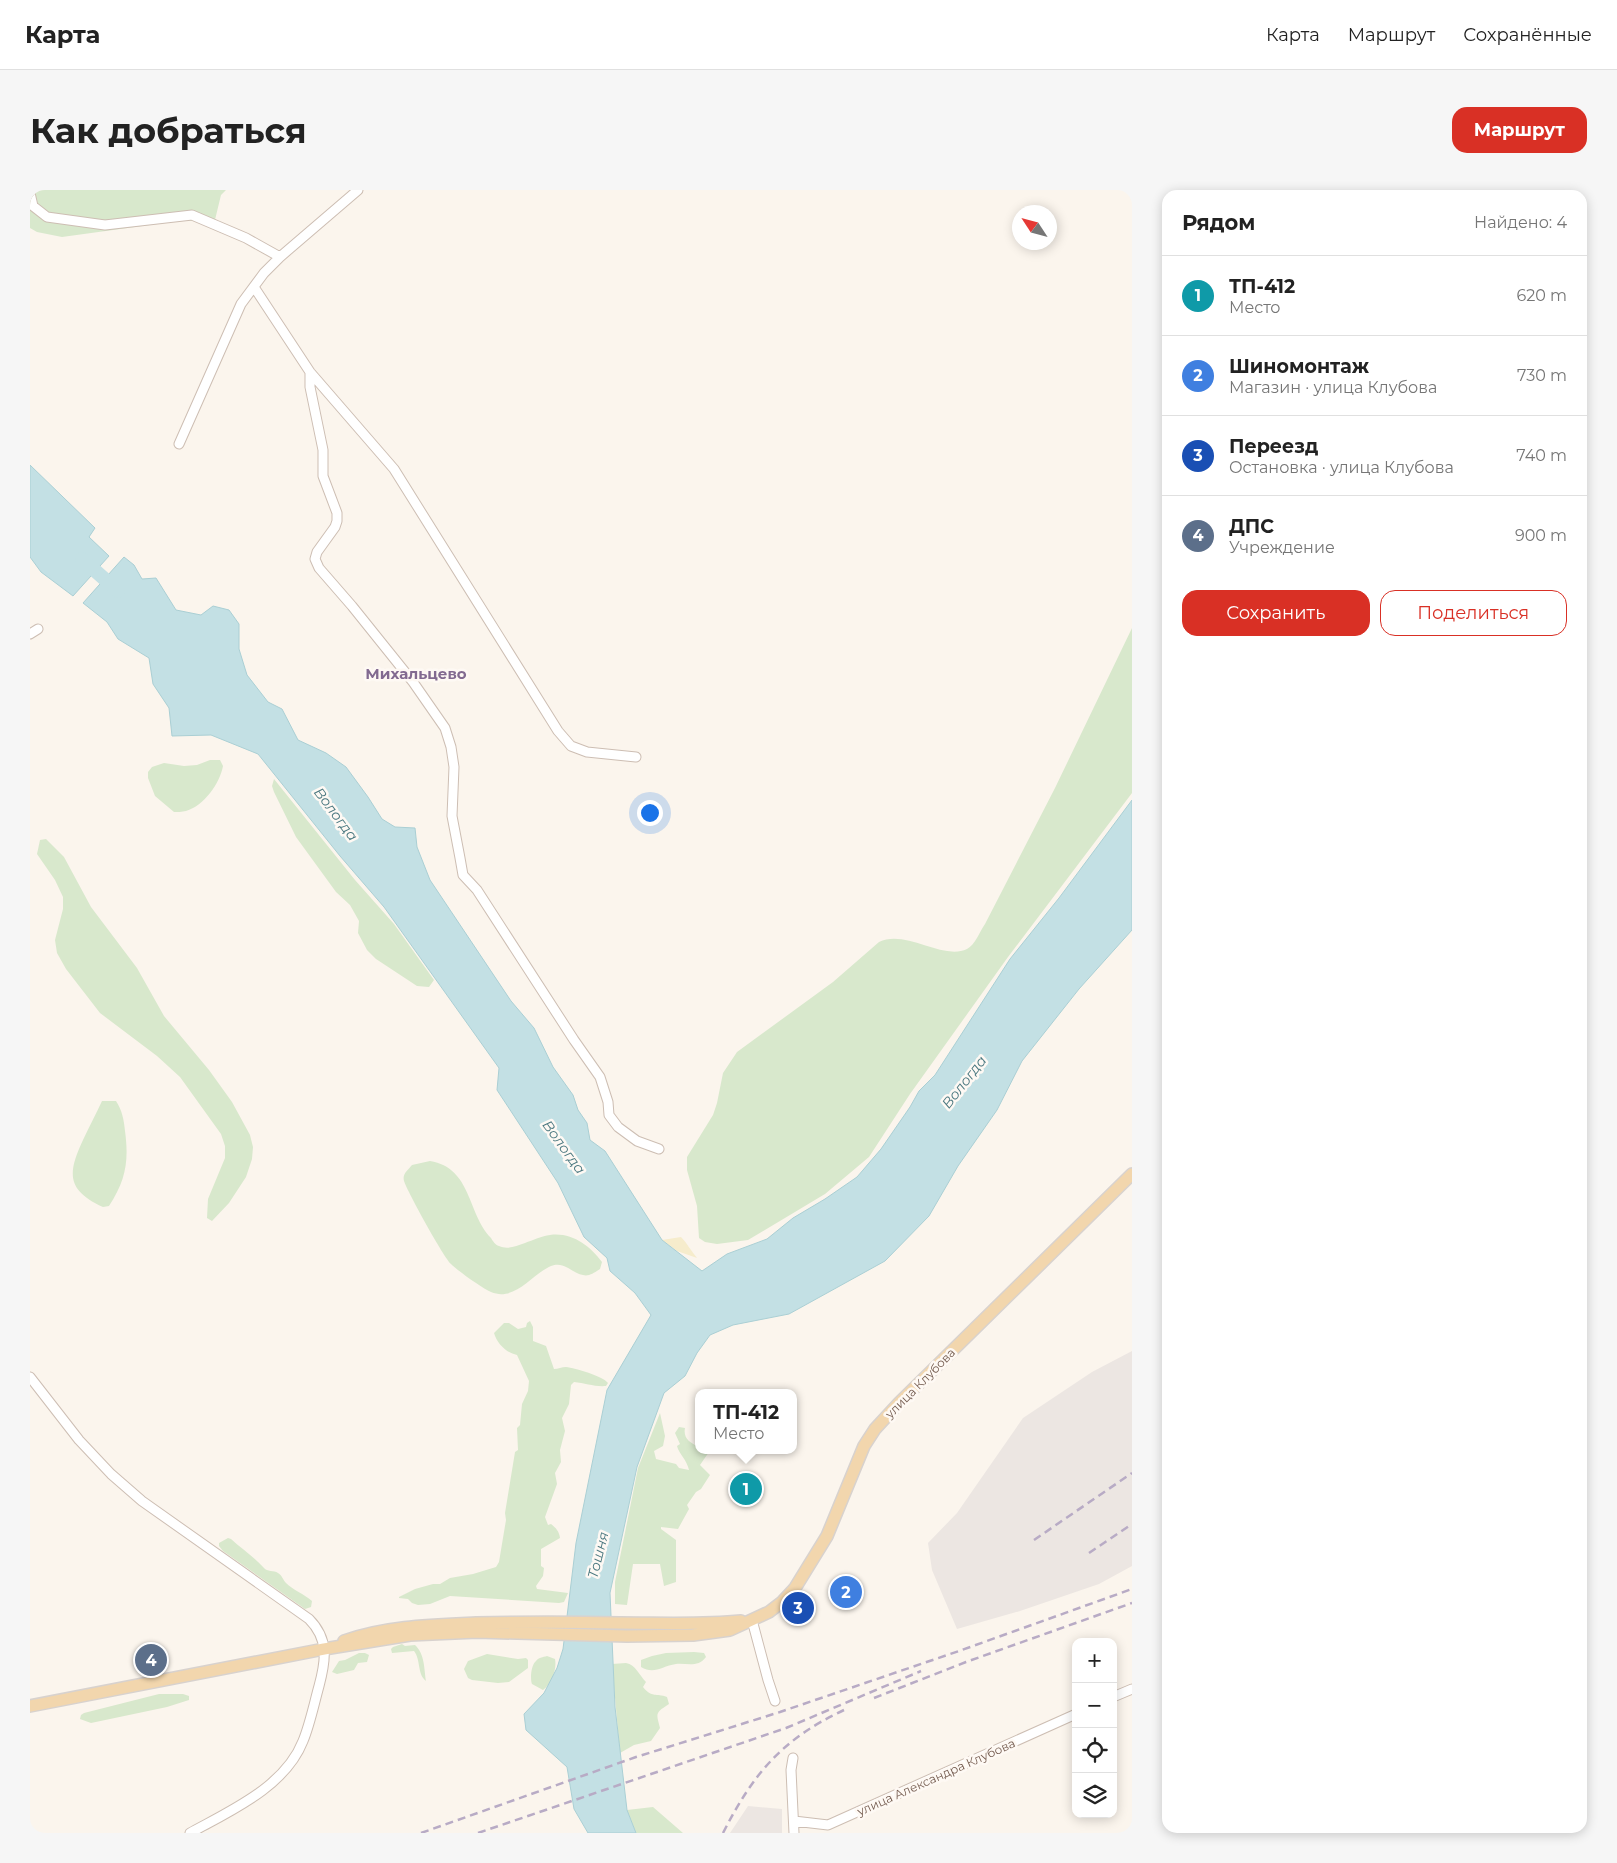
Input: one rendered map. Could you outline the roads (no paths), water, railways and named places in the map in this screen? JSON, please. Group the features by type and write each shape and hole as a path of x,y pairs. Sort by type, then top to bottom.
{"main road":[{"name":"улица Клубова","path":"324,1649 410,1635 444,1632 627,1636 713,1633 730,1630 763,1616 779,1605 804,1574 827,1536 859,1455 878,1426 1132,1174"},
{"path":"30,1706 324,1649 358,1636 414,1626 542,1622 703,1624 752,1620"}],"street":[{"path":"179,444 242,304 280,257 358,190"},
{"path":"30,193 34,206 48,217 105,225 192,216 246,238 280,257"},
{"path":"254,287 310,372 394,469 558,731 571,746 587,752 636,757"},
{"path":"310,372 310,387 323,450 323,476 337,513 335,527 317,552 315,559 319,568 413,682 445,728 451,747 454,767 452,816 463,875 477,890 600,1077 608,1102 608,1115 618,1127 637,1141 659,1150"},
{"path":"30,1377 79,1440 111,1474 142,1501 309,1619 321,1632 324,1649 323,1672 303,1741 287,1768 259,1792 232,1810 190,1833"},
{"path":"752,1620 775,1701"},
{"path":"1117,1695 1132,1689"},
{"name":"улица Александра Клубова","path":"794,1821 828,1825 1072,1716"},
{"path":"793,1758 791,1770 794,1833"}],"water":[{"path":"30,465 95,528 89,537 109,556 73,596 41,572 30,557"},
{"name":"Тошня","path":"124,557 134,565 142,579 156,578 176,610 201,615 213,606 229,610 239,624 239,649 247,675 268,702 282,709 298,740 326,753 346,767 382,819 395,827 415,828 417,847 430,880 511,1001 534,1028 553,1067 573,1095 578,1110 587,1123 590,1140 605,1151 662,1240 702,1271 727,1254 767,1239 793,1218 857,1177 881,1149 919,1091 935,1075 1010,959 1059,898 1132,800 1132,930 1079,989 1022,1061 997,1110 958,1166 929,1216 885,1261 789,1314 733,1325 710,1335 697,1353 685,1376 664,1393 637,1467 610,1593 615,1707 627,1810 636,1833 588,1833 574,1809 567,1767 526,1730 524,1714 544,1693 557,1668 563,1649 576,1543 607,1390 651,1315 635,1293 610,1271 607,1258 584,1237 558,1183 497,1090 499,1068 384,907 340,856 258,754 211,735 172,736 169,708 153,684 149,658 118,639 107,622 83,603"}],"waterway":[{"name":"Вологда","path":"82,559 118,591"}],"railway":[{"path":"1034,1540 1132,1473"},
{"path":"1089,1553 1132,1524"},
{"path":"421,1833 636,1757 780,1712 959,1651 1132,1589"},
{"path":"874,1698 966,1662 1132,1603"},
{"path":"478,1833 786,1728 921,1671"},
{"path":"723,1833 746,1793 772,1760 803,1733 844,1710"}],"place":[{"name":"ТП-412","path":"746,1489"},
{"name":"Шиномонтаж","path":"846,1592"},
{"name":"Переезд","path":"798,1608"},
{"name":"ДПС","path":"151,1660"}],"district":[{"name":"Михальцево","path":"416,673"}]}
